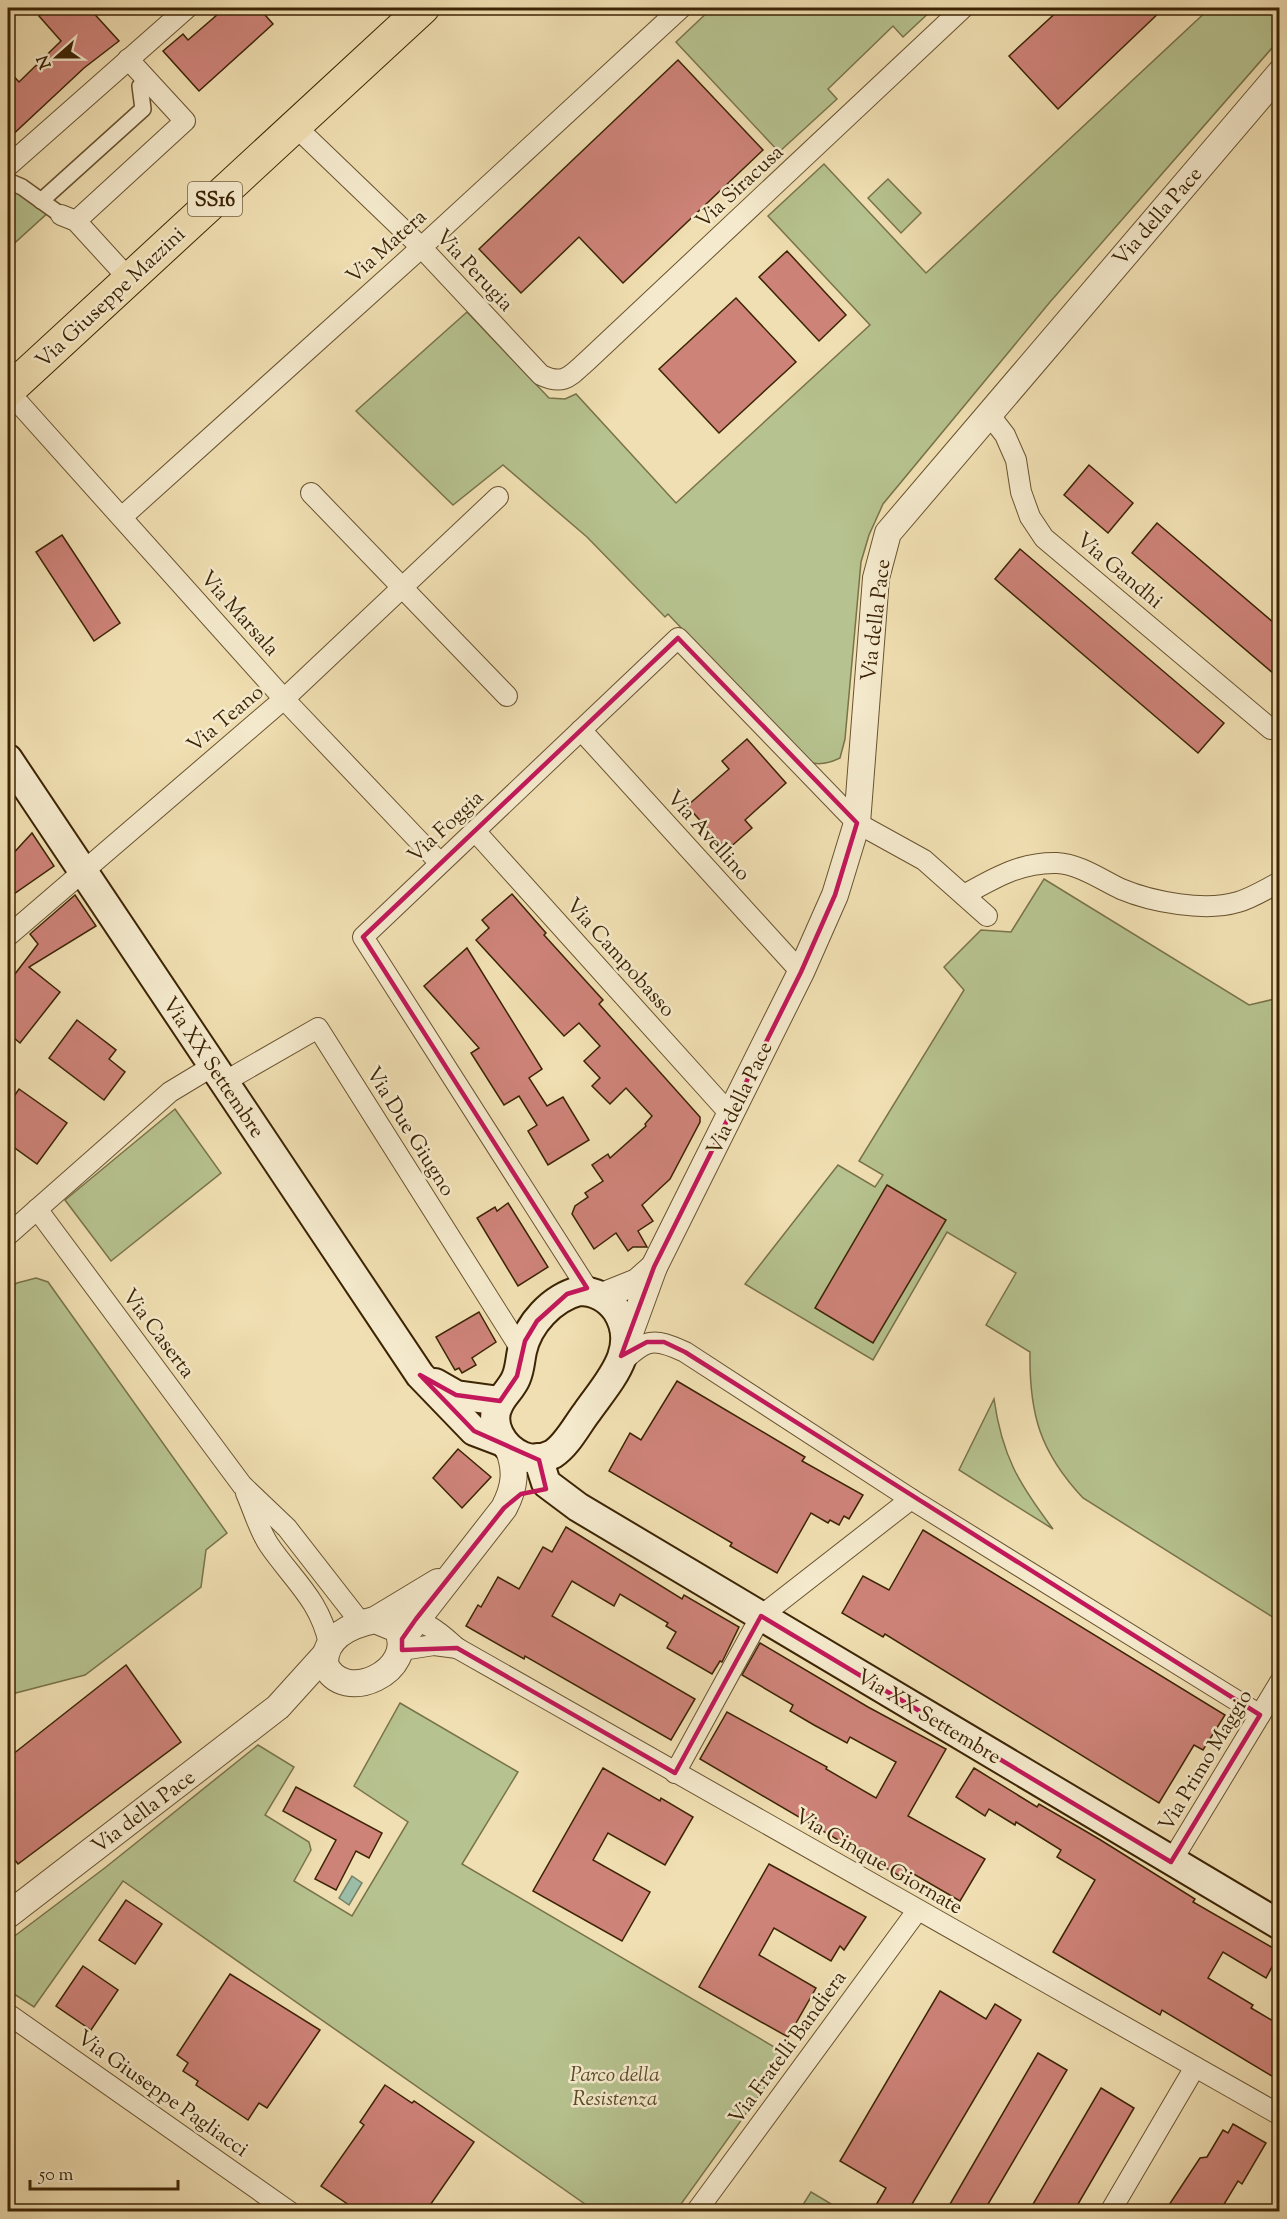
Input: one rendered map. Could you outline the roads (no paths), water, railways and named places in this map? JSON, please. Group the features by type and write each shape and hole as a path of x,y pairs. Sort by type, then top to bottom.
{"main road":[{"name":"Via Giuseppe Mazzini","path":"8,391 423,8"},
{"name":"Via XX Settembre","path":"8,759 420,1375 474,1431 506,1445 525,1457 536,1459 543,1477 552,1489 578,1507 1280,1925"},
{"path":"506,1445 495,1422 500,1401 517,1376 522,1351 529,1333 555,1302 567,1294 595,1294 614,1307 623,1321 624,1352 570,1436 553,1454 536,1459"},
{"name":"Via XX Settembre","path":"420,1375 456,1395 500,1401"},
{"name":"Via XX Settembre","path":"570,1436 559,1470 566,1491 578,1507"}],"street":[{"path":"8,166 187,8"},
{"name":"Via Matera","path":"122,517 681,8"},
{"name":"Via Siracusa","path":"541,375 554,381 567,378 588,361 963,8"},
{"path":"69,218 185,121 128,59"},
{"name":"Via della Pace","path":"624,1352 654,1268 801,972 835,895 857,823 876,578 888,533 1280,73"},
{"path":"41,201 143,109 140,86 147,79"},
{"name":"Via Perugia","path":"295,126 421,247 541,375"},
{"path":"8,181 69,218 129,279"},
{"name":"Via Marsala","path":"8,391 284,699 440,863"},
{"name":"Via Gandhi","path":"988,413 1005,435 1016,460 1021,492 1030,517 1044,538 1271,729"},
{"path":"311,493 507,696"},
{"name":"Via Teano","path":"8,936 284,699 498,497"},
{"name":"Via Foggia","path":"595,1294 363,937 678,638 857,823"},
{"name":"Via Avellino","path":"581,730 801,972"},
{"path":"857,823 924,860 987,916"},
{"name":"Via Campobasso","path":"475,831 731,1114"},
{"path":"963,895 1008,870 1037,864 1060,863 1123,890 1156,900 1197,906 1238,902 1280,882"},
{"name":"Via Due Giugno","path":"219,1074 318,1028 522,1351"},
{"path":"8,1235 171,1092 219,1074"},
{"name":"Via Caserta","path":"37,1209 242,1485 390,1629"},
{"name":"Via della Pace","path":"595,1294 638,1282 654,1268"},
{"path":"624,1352 647,1342 664,1342 684,1352 911,1499 1260,1714"},
{"path":"506,1445 513,1460 513,1501"},
{"path":"390,1629 398,1661 386,1672 360,1684 347,1684 336,1680 329,1673 327,1649 344,1632 390,1629 456,1570 513,1501 536,1459"},
{"name":"Via Caserta","path":"242,1485 267,1543 315,1603 324,1624 327,1649"},
{"path":"513,1501 552,1489"},
{"path":"675,1773 761,1616 911,1499"},
{"path":"390,1629 456,1570"},
{"name":"Via Cinque Giornate","path":"390,1629 427,1646 457,1647"},
{"name":"Via Cinque Giornate","path":"390,1629 440,1633 457,1647 675,1773 1280,2115"},
{"name":"Via della Pace","path":"8,1915 278,1707 327,1649"},
{"name":"Via Primo Maggio","path":"1171,1862 1280,1682"},
{"name":"Via della Pace","path":"278,1707 315,1692 347,1684"},
{"name":"Via Fratelli Bandiera","path":"696,2211 917,1911"},
{"name":"Via Giuseppe Pagliacci","path":"8,2014 290,2211"},
{"path":"1110,2211 1195,2067"}],"park label":[{"name":"Parco della Resistenza","path":"615,2086"}]}
